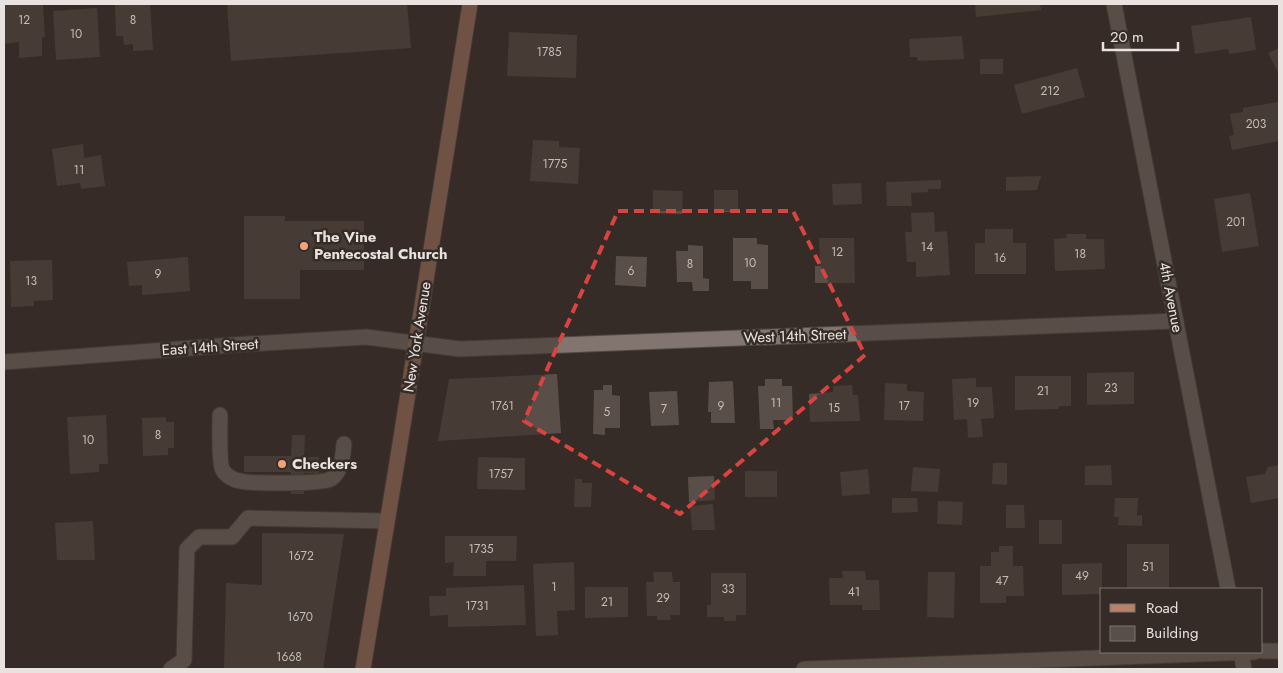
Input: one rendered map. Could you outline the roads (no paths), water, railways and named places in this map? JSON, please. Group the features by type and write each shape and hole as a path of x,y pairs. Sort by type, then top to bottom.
{"main road":[{"name":"New York Avenue","path":"362,669 388,521 470,4"}],"street":[{"name":"4th Avenue","path":"1114,4 1228,588"},
{"name":"West 14th Street","path":"416,344 460,349 1176,321"},
{"name":"East 14th Street","path":"4,362 366,337 416,344"},
{"path":"220,414 222,468 228,476 239,481 312,483 331,480 342,461 344,444"},
{"path":"171,669 184,660 187,549 198,537 232,537 248,518 388,521"},
{"path":"1263,652 1279,651"},
{"path":"804,669 1215,653"},
{"path":"1241,653 1244,669"}],"place":[{"name":"The Vine Pentecostal Church","path":"304,246"},
{"name":"Checkers","path":"282,464"}]}
